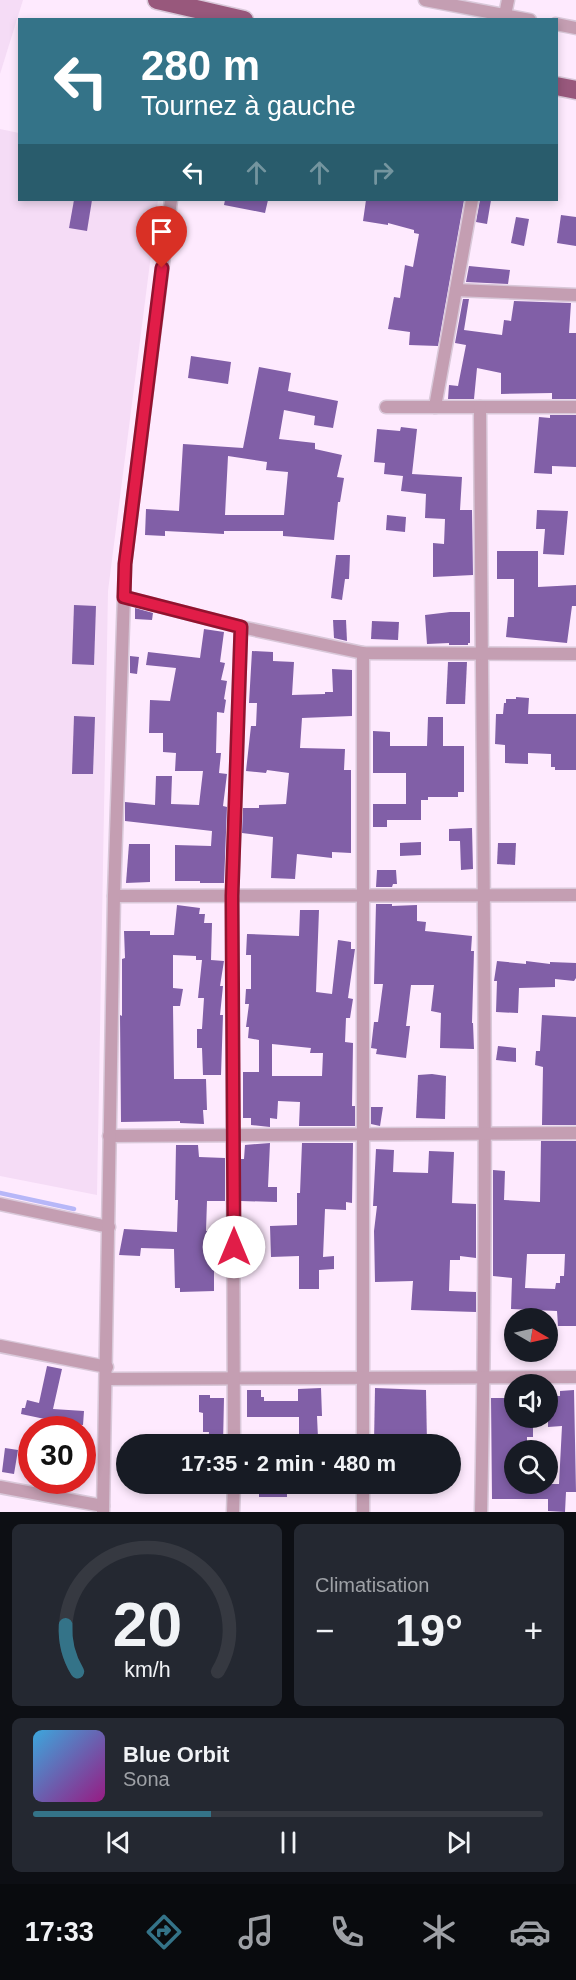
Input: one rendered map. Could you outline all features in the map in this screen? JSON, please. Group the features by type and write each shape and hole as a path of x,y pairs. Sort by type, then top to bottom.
{"main road":[{"path":"157,0 194,14 227,18"},
{"path":"558,86 576,90"}],"street":[{"path":"425,0 505,17 508,0"},
{"path":"558,24 576,28"},
{"path":"0,1487 103,1509 114,896 125,564 171,201"},
{"path":"435,407 472,201"},
{"path":"456,290 576,295"},
{"path":"386,407 576,407"},
{"path":"480,407 484,1135 484,1379 481,1512"},
{"path":"124,597 241,627 363,653 576,654"},
{"path":"234,1434 232,896 241,627"},
{"path":"363,653 363,1434"},
{"path":"114,896 576,894"},
{"path":"109,1136 576,1133"},
{"path":"0,1204 109,1227"},
{"path":"0,1346 106,1373 235,1379 576,1377"},
{"path":"233,1512 234,1494"},
{"path":"363,1494 363,1512"}],"shaded area":[{"path":"0,0 23,0 0,74"},
{"path":"0,129 18,133 18,201 158,201 108,591 97,1195 0,1176"}],"building":[{"path":"74,201 92,201 87,231 69,228"},
{"path":"225,201 268,201 265,213 224,205"},
{"path":"366,201 464,201 438,346 409,345 410,332 388,329 394,297 400,298 405,265 413,267 419,234 414,233 414,230 388,223 388,225 363,221"},
{"path":"480,201 491,201 487,224 476,222"},
{"path":"561,215 576,217 576,246 557,243"},
{"path":"516,217 529,219 524,246 511,243"},
{"path":"469,266 510,270 508,284 466,282"},
{"path":"463,299 469,299 464,330 502,335 504,320 511,321 514,301 571,303 569,333 576,333 576,399 552,399 552,393 501,394 501,373 477,368 474,399 448,399 449,385 458,386 466,345 455,343"},
{"path":"191,356 231,362 228,384 188,378"},
{"path":"259,367 291,373 288,391 338,401 333,428 314,425 315,416 284,410 279,439 315,443 315,449 342,455 337,477 344,478 340,502 338,502 334,540 283,536 283,531 224,531 224,534 165,531 165,536 145,535 146,509 179,511 183,444 243,448","holes":["228,456 267,462 266,470 288,472 284,515 225,515"]},
{"path":"550,415 576,415 576,467 552,466 552,474 534,473 539,417 550,418"},
{"path":"401,427 417,429 412,474 462,477 460,510 472,510 473,575 433,577 433,543 444,544 445,519 425,518 426,494 401,491 403,476 384,474 385,463 374,462 377,429 400,431"},
{"path":"537,510 568,511 564,555 543,554 545,529 536,529"},
{"path":"387,515 406,517 405,532 386,530"},
{"path":"497,551 538,551 538,587 576,585 576,606 572,606 567,643 506,637 508,617 514,617 514,579 497,579"},
{"path":"336,555 350,555 349,579 345,579 342,600 331,598"},
{"path":"74,605 96,606 94,665 72,664"},
{"path":"135,608 153,613 152,620 135,619"},
{"path":"470,612 470,643 468,645 427,644 425,615"},
{"path":"333,620 346,620 347,641 334,638"},
{"path":"372,621 399,622 398,640 371,639"},
{"path":"204,629 224,632 220,662 225,663 221,680 227,681 224,699 226,700 224,713 217,712 216,753 221,753 219,773 227,774 223,806 227,807 224,883 175,881 175,845 211,846 212,831 125,821 125,802 155,805 156,776 172,776 171,804 199,805 203,771 175,771 176,753 163,752 163,733 149,733 150,700 170,701 176,668 146,665 148,652 200,658"},
{"path":"252,651 273,652 273,661 294,662 292,695 333,692 332,669 352,670 352,716 302,718 300,748 345,749 344,770 351,770 351,853 332,852 332,858 297,854 295,879 271,878 273,837 242,833 243,808 286,804 289,773 267,770 266,773 246,771 251,726 256,726 257,703 249,703"},
{"path":"130,656 139,657 137,674 130,673"},
{"path":"448,662 467,662 465,704 446,704"},
{"path":"516,697 529,698 528,714 576,714 576,770 555,770 555,767 551,767 551,754 528,753 528,764 505,763 505,745 495,744 496,714 503,714 506,699 516,699"},
{"path":"74,716 95,717 93,774 72,774"},
{"path":"428,717 443,717 443,746 464,746 464,792 458,792 458,797 428,797 428,800 421,800 421,820 387,820 387,827 373,827 373,804 406,804 406,773 373,773 373,731 390,732 390,746 427,746"},
{"path":"472,828 473,869 461,870 460,841 449,841 449,829"},
{"path":"421,842 421,855 400,856 400,843"},
{"path":"498,843 516,843 515,865 497,864"},
{"path":"129,844 150,844 150,882 126,883"},
{"path":"377,870 396,870 397,884 393,884 392,887 376,887"},
{"path":"376,904 417,905 417,921 426,922 425,931 472,936 474,1049 440,1048 441,1013 431,1011 434,985 411,985 406,1026 410,1026 406,1058 376,1054 377,1049 371,1048 374,1022 378,1022 383,984 374,984"},
{"path":"177,905 200,908 199,914 205,914 204,923 212,923 211,960 224,961 220,986 223,986 220,1015 223,1015 221,1075 203,1075 202,1048 197,1048 197,1029 202,1029 204,998 198,998 202,960 196,960 196,956 173,955 173,988 183,989 180,1006 173,1006 174,1079 206,1079 207,1110 203,1110 204,1124 180,1123 180,1121 121,1122 120,1015 122,1016 122,959 125,958 124,931 150,931 150,935 174,935"},
{"path":"300,910 319,910 316,992 332,994 338,940 351,942 351,949 355,949 348,998 353,999 350,1018 346,1018 345,1042 353,1043 352,1106 355,1106 355,1126 299,1126 300,1102 278,1101 277,1119 270,1118 270,1127 251,1125 251,1118 243,1118 243,1072 259,1072 259,1040 248,1038 249,1027 246,1027 249,1004 245,1004 246,989 251,989 251,955 246,955 247,934 299,936","holes":["272,1044 311,1048 310,1053 323,1053 322,1076 272,1076"]},
{"path":"497,961 526,964 526,961 550,964 550,962 576,963 576,978 574,981 555,979 555,987 519,988 518,1013 496,1012 497,981 494,981"},
{"path":"542,1015 576,1017 576,1125 542,1125 543,1067 535,1065 536,1051 540,1051"},
{"path":"498,1046 516,1048 516,1062 496,1060"},
{"path":"418,1075 446,1076 445,1119 416,1118"},
{"path":"371,1107 383,1107 380,1126 371,1124"},
{"path":"541,1141 576,1141 576,1326 558,1326 558,1308 511,1308 512,1278 493,1276 493,1170 505,1171 504,1200 540,1202","holes":["527,1254 565,1254 564,1276 560,1276 560,1283 556,1283 555,1289 525,1288"]},
{"path":"270,1143 268,1187 277,1187 277,1202 241,1201 241,1159 244,1159 245,1145"},
{"path":"302,1143 353,1143 352,1203 346,1202 346,1210 325,1209 323,1257 334,1256 334,1269 319,1270 319,1289 299,1289 299,1256 271,1257 270,1226 297,1225 297,1193 300,1193"},
{"path":"176,1145 198,1145 199,1157 225,1158 225,1201 207,1201 206,1231 223,1230 223,1257 214,1257 214,1291 180,1292 180,1288 175,1288 174,1249 141,1248 140,1256 119,1255 124,1229 177,1232"},
{"path":"376,1149 394,1150 393,1172 428,1173 429,1151 454,1152 452,1203 476,1204 476,1258 460,1256 460,1260 450,1260 449,1291 476,1292 476,1312 411,1310 413,1281 375,1282 374,1231 377,1206 373,1206"},
{"path":"47,1366 62,1369 53,1409 84,1411 84,1416 21,1414 27,1400 39,1403"},
{"path":"321,1388 322,1416 317,1416 318,1434 299,1434 299,1417 247,1417 247,1390 261,1390 261,1397 264,1397 264,1401 298,1401 298,1389"},
{"path":"375,1388 426,1390 427,1434 374,1434"},
{"path":"574,1390 576,1492 566,1492 565,1512 548,1511 548,1499 492,1499 491,1398 504,1398 504,1428 533,1428 533,1437 527,1437 527,1440 504,1440 504,1494 558,1494 562,1426 558,1426 560,1391"},
{"path":"199,1395 224,1398 223,1434 203,1432 203,1413 199,1412"},
{"path":"5,1448 18,1450 14,1474 2,1472"},
{"path":"259,1494 287,1494 287,1497 259,1497"}],"waterway":[{"path":"0,1193 74,1209"}],"route":[{"path":"162,268 125,564 124,597 241,627 232,896 234,1247"}]}
